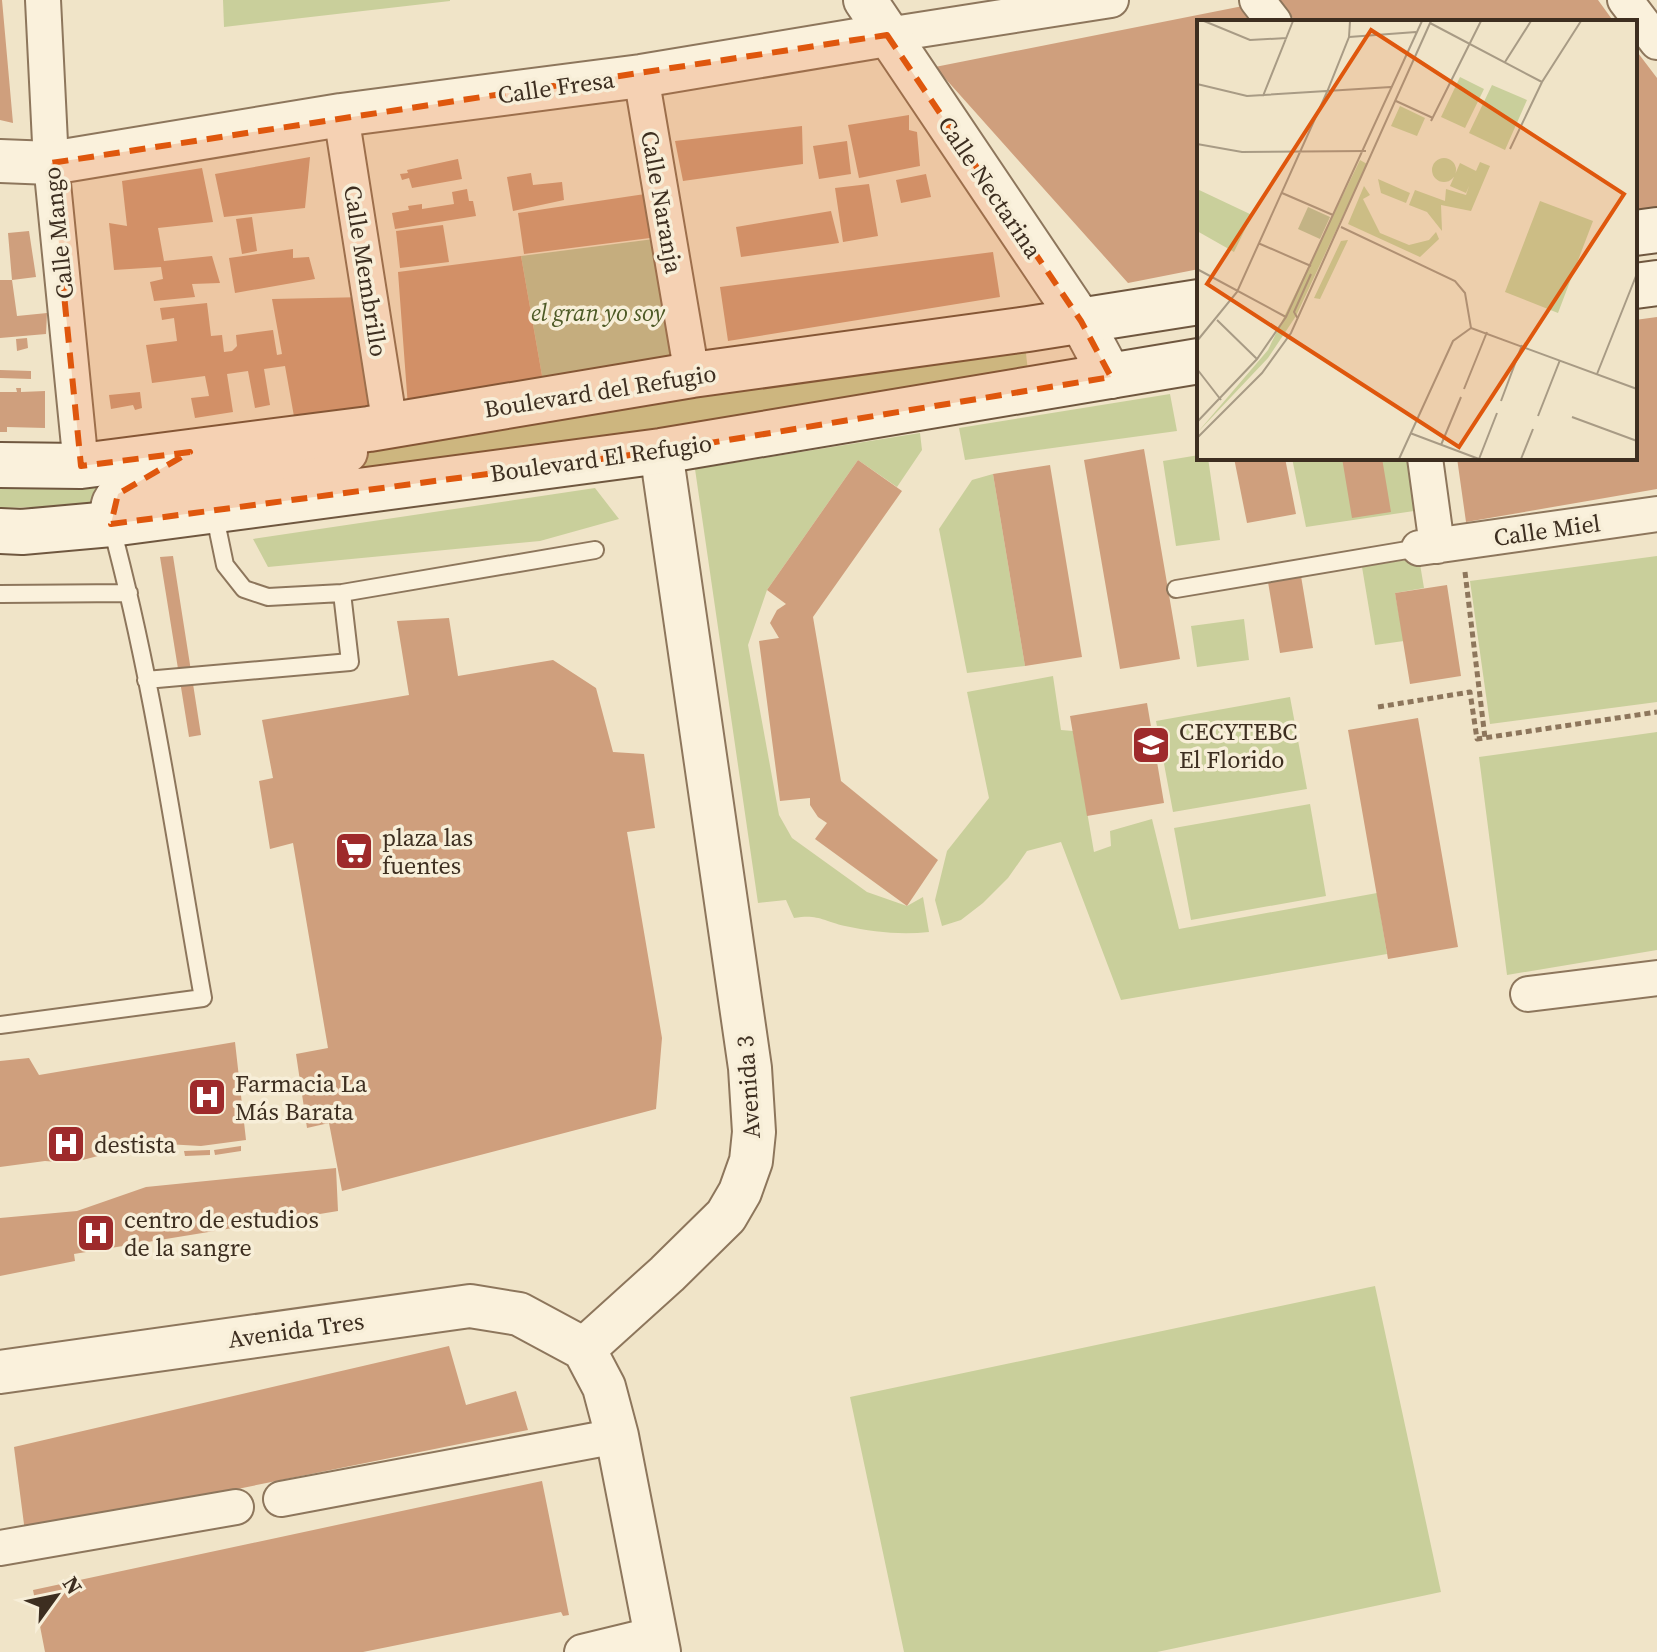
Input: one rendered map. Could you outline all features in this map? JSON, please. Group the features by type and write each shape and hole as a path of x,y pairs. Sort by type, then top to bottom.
{"main road":[{"path":"1637,233 1657,230"},
{"path":"1637,286 1657,283"},
{"name":"Boulevard del Refugio","path":"0,465 81,466 380,427 692,375 1197,302"},
{"name":"Boulevard El Refugio","path":"0,531 111,524 661,451 1197,361"}],"street":[{"name":"Calle Mango","path":"43,0 51,163 81,466"},
{"name":"Calle Nectarina","path":"865,0 1081,321 1111,377"},
{"name":"Calle Fresa","path":"0,161 51,163 341,115 641,76 1111,0"},
{"path":"1257,0 1272,20"},
{"path":"1625,0 1657,42"},
{"name":"Calle Naranja","path":"641,76 692,375"},
{"name":"Calle Membrillo","path":"341,115 380,427"},
{"path":"111,524 111,504 118,494 130,488 358,450 380,427"},
{"name":"Avenida 3","path":"584,1349 726,1216 740,1192 751,1161 754,1132 748,1053 661,451"},
{"path":"1425,460 1440,545"},
{"name":"Calle Miel","path":"1440,545 1657,514"},
{"path":"1528,994 1657,978"},
{"name":"Avenida Tres","path":"0,1372 470,1306 519,1314 584,1349"},
{"path":"582,1652 658,1643 617,1436 604,1387 584,1349"},
{"path":"281,1499 617,1436"},
{"path":"0,1548 236,1507"}],"lane":[{"path":"214,511 225,565 244,589 268,597 342,593 595,550"},
{"path":"0,1025 203,998 146,680 129,593 111,524"},
{"path":"1176,589 1440,545"},
{"path":"0,594 129,593"},
{"path":"146,680 350,662 342,593"}],"path":[{"path":"1440,545 1485,738"},
{"path":"1378,707 1470,692 1477,739 1657,712"}],"highlighted area":[{"path":"887,35 1081,321 1111,377 661,451 111,524 118,494 190,452 81,466 51,163"}],"green space":[{"path":"223,0 450,0 450,1 224,27"},
{"name":"el gran yo soy","path":"654,239 673,367 544,387 521,256"},
{"path":"1024,336 1029,380 116,505 0,508 0,484"},
{"path":"1170,394 1177,431 965,460 959,428"},
{"path":"920,433 922,450 897,487 858,460 767,590 748,645 779,815 792,838 867,892 907,906 923,897 929,932 876,931 815,917 794,918 786,900 758,903 695,469"},
{"path":"1197,455 1197,460 1208,460 1220,540 1176,546 1163,461"},
{"path":"1292,460 1407,460 1414,511 1306,527"},
{"path":"993,474 1025,666 967,673 939,529 972,480"},
{"path":"595,488 619,519 540,541 268,567 253,539"},
{"path":"1657,556 1657,702 1490,724 1470,581"},
{"path":"1419,558 1424,588 1395,593 1404,641 1375,645 1362,567"},
{"path":"1244,619 1249,660 1197,667 1191,626"},
{"path":"1053,676 1061,730 1073,731 1094,852 1111,846 1110,831 1152,819 1179,929 1377,893 1387,954 1121,1000 1061,842 1027,851 1008,878 983,903 961,920 942,926 935,900 947,851 989,798 967,692"},
{"path":"1290,697 1307,789 1173,812 1156,721"},
{"path":"1657,732 1657,950 1507,975 1479,757"},
{"path":"1310,804 1326,896 1191,920 1174,828"},
{"path":"1375,1286 1441,1592 1157,1652 904,1652 850,1397"}],"building":[{"path":"2,0 13,123 0,120"},
{"path":"1279,0 1598,0 1613,20 1294,20"},
{"path":"1243,6 1252,20 1197,20 1197,269 1128,283 935,67"},
{"path":"1637,52 1657,78 1657,208 1637,213"},
{"path":"909,115 909,130 917,132 920,166 859,178 848,125"},
{"path":"802,126 803,164 683,181 675,141"},
{"path":"847,141 851,174 819,179 813,146"},
{"path":"310,157 305,208 224,217 215,174"},
{"path":"458,159 462,179 412,188 409,178 402,180 400,174 408,173 407,170"},
{"path":"202,168 213,222 158,228 164,261 212,256 220,283 192,284 195,297 154,301 150,282 163,279 161,267 114,270 109,223 127,226 122,181"},
{"path":"531,173 533,185 562,182 564,200 513,211 507,177"},
{"path":"926,174 931,197 901,203 896,180"},
{"path":"869,184 878,236 843,242 835,188"},
{"path":"467,189 476,216 395,229 392,213 409,210 408,206 422,204 422,209 454,204 452,192"},
{"path":"645,194 650,238 524,254 518,213"},
{"path":"831,211 839,243 741,257 736,227"},
{"path":"252,217 257,251 242,254 236,219"},
{"path":"443,225 449,262 400,268 396,231"},
{"path":"29,231 36,277 12,280 8,233"},
{"path":"293,249 293,258 309,257 315,279 235,293 229,258"},
{"path":"993,252 1000,297 728,341 720,287"},
{"name":"el gran yo soy","path":"521,256 544,387 408,407 398,272"},
{"path":"0,280 12,280 17,316 47,313 46,334 0,338"},
{"path":"367,297 386,411 295,422 285,366 264,369 270,405 255,408 248,371 227,374 233,412 195,418 191,398 209,396 205,376 152,383 146,345 177,341 174,318 162,320 160,308 207,303 211,336 222,335 224,352 232,351 237,346 236,335 273,330 277,355 282,354 272,299"},
{"path":"1657,317 1657,489 1466,522 1457,460 1637,460 1637,320"},
{"path":"27,338 28,348 17,351 16,339"},
{"path":"0,370 31,371 31,379 0,378"},
{"path":"16,388 21,388 21,392 45,391 45,428 7,427 7,432 0,432 0,392 17,392"},
{"path":"140,392 142,408 135,410 133,405 111,409 109,395"},
{"path":"1144,449 1180,659 1120,669 1084,460"},
{"path":"858,460 902,491 813,617 841,781 938,860 907,906 815,839 827,823 818,817 810,805 810,798 780,801 759,641 779,638 770,623 777,610 786,604 767,590"},
{"path":"1234,460 1285,460 1296,514 1247,523"},
{"path":"1342,460 1382,460 1391,512 1352,518"},
{"path":"1050,465 1082,657 1025,666 993,474"},
{"path":"173,556 201,735 189,737 160,557"},
{"path":"1301,576 1313,648 1280,653 1268,582"},
{"path":"1447,585 1461,676 1410,684 1395,593"},
{"path":"449,618 458,676 553,660 596,688 613,752 644,754 655,828 627,832 662,1038 656,1109 342,1191 329,1123 307,1128 296,1054 328,1048 293,843 270,849 259,781 273,778 262,720 409,695 397,621"},
{"path":"1147,703 1164,803 1087,816 1070,716"},
{"path":"1418,718 1458,947 1388,959 1348,730"},
{"path":"235,1042 246,1140 201,1146 148,1143 71,1163 45,1161 0,1167 0,1061 29,1058 39,1075"},
{"path":"241,1146 241,1151 215,1155 214,1150"},
{"path":"210,1150 210,1155 185,1156 184,1151"},
{"path":"336,1168 338,1211 74,1254 75,1261 0,1276 0,1218 77,1211 146,1187"},
{"path":"449,1346 466,1405 516,1391 528,1430 25,1532 14,1447"},
{"path":"542,1481 569,1615 563,1616 561,1612 363,1652 45,1652 33,1590"}],"place":[{"name":"CECYTEBC El Florido","path":"1151,745"},
{"name":"plaza las fuentes","path":"354,851"},
{"name":"Farmacia La Más Barata","path":"207,1097"},
{"name":"destista","path":"66,1144"},
{"name":"centro de estudios de la sangre","path":"96,1233"}]}
